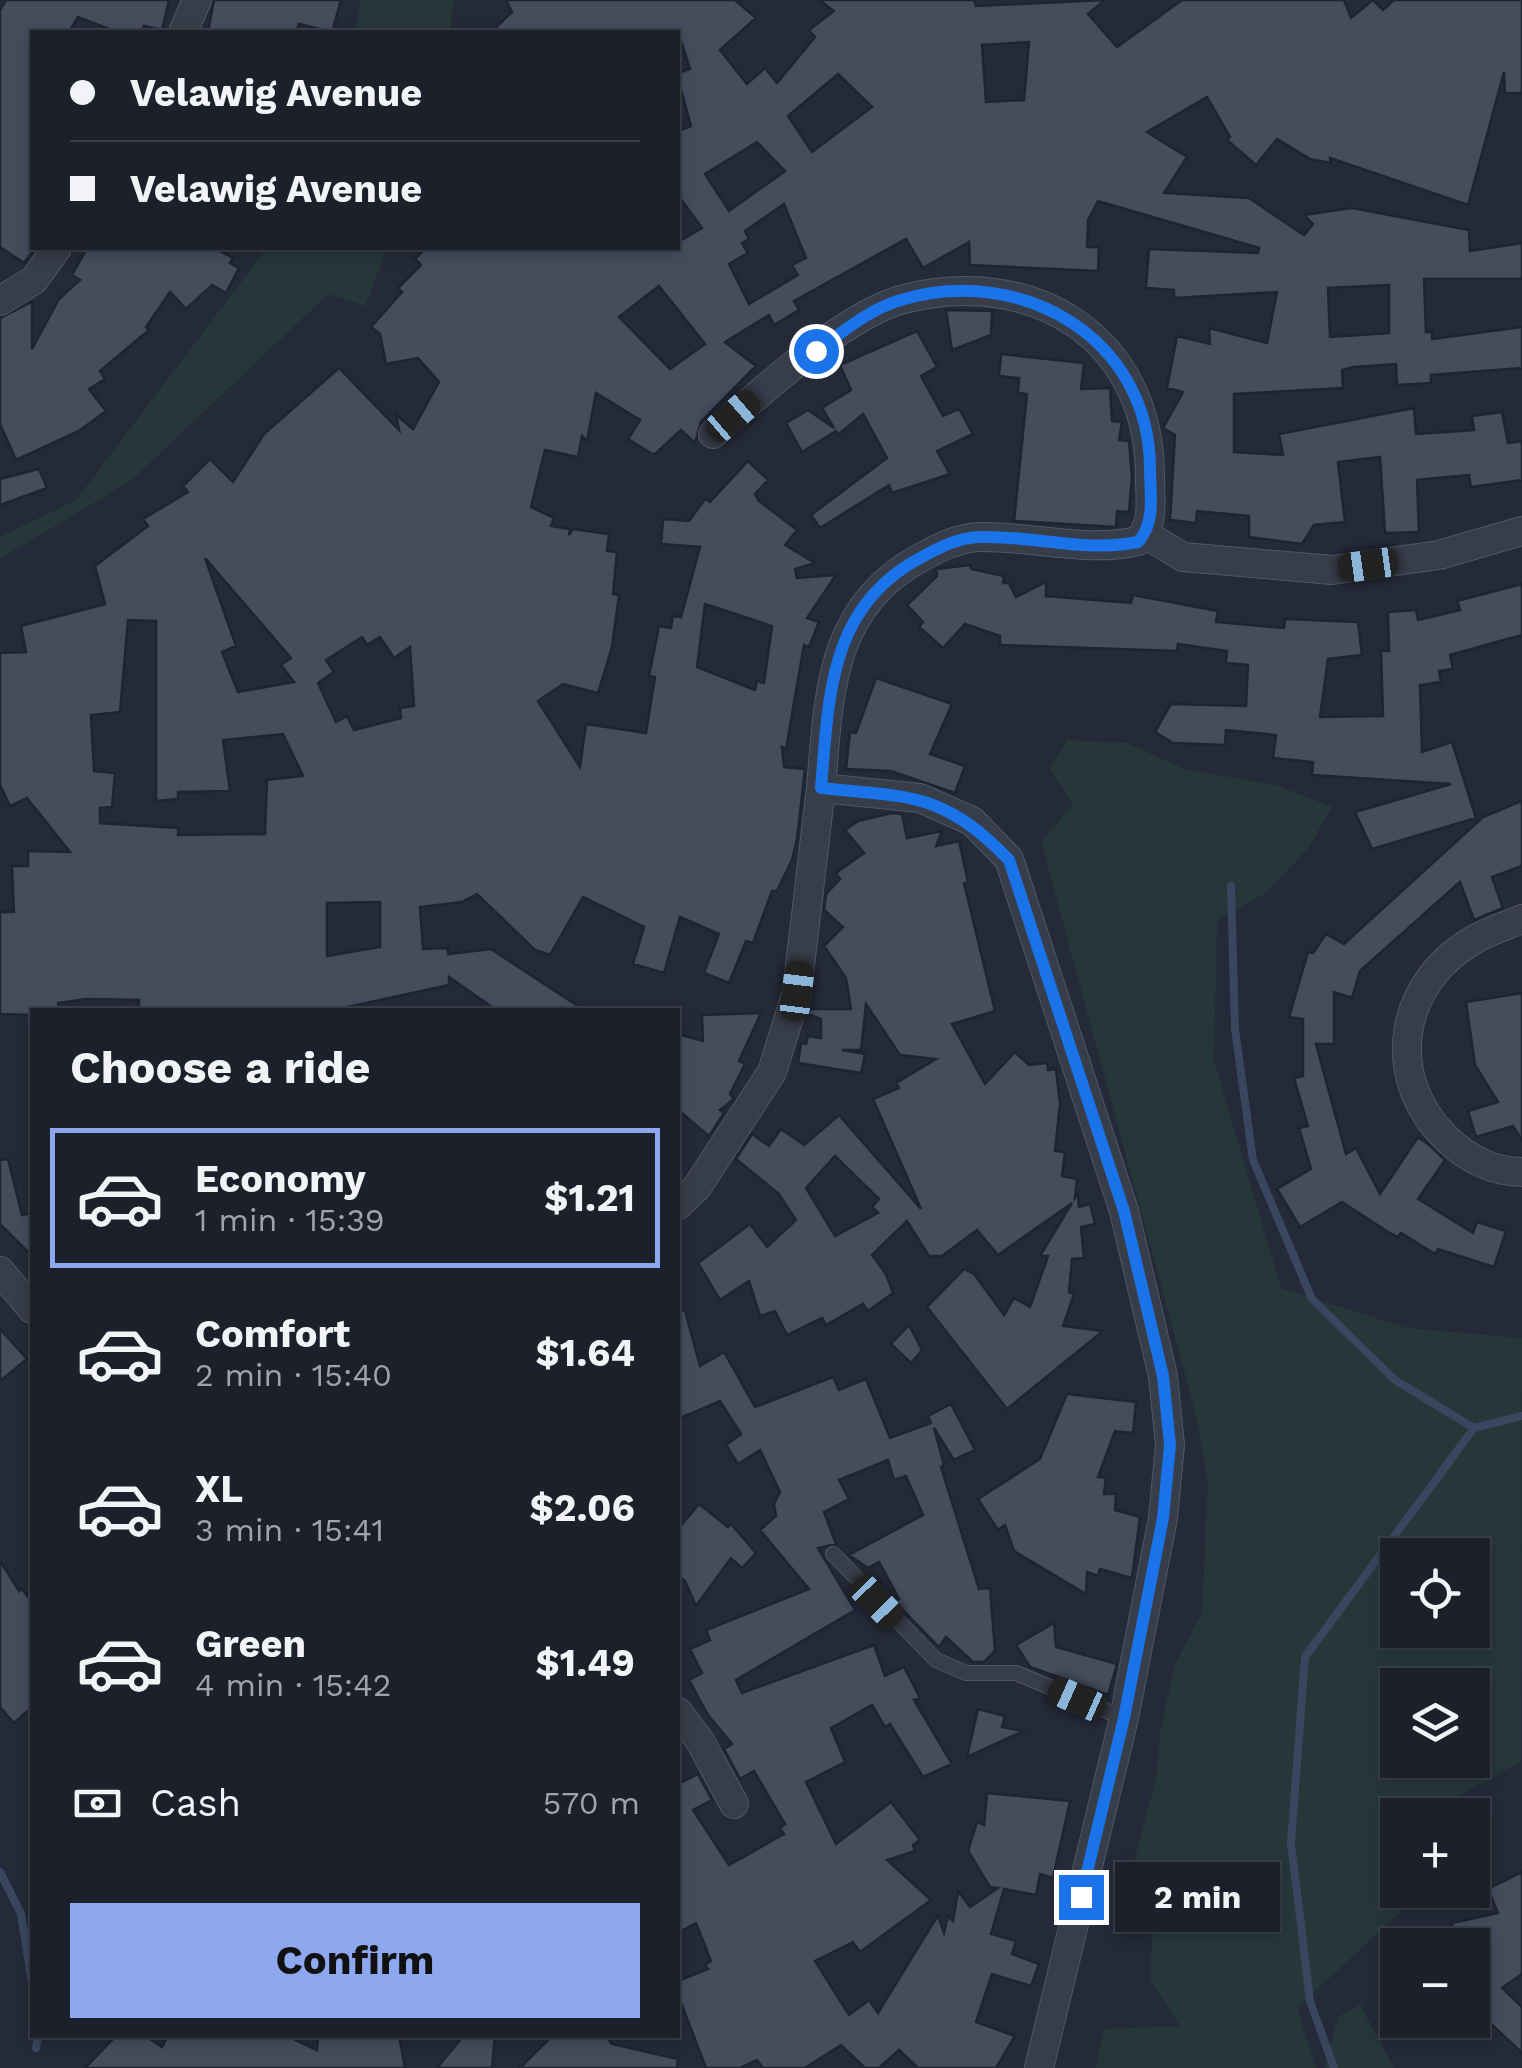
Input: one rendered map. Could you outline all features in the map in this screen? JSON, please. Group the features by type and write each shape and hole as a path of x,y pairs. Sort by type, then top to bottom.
{"street":[{"path":"184,30 197,0"},
{"path":"0,302 34,280 56,250"},
{"path":"680,1203 698,1187 772,1072 797,991 828,700 845,632 869,597 900,568 944,545 974,537 1105,548 1138,542 1150,522 1150,458 1141,410 1127,377 1105,346 1077,322 1043,304 1009,294 930,294 877,308 785,372 713,434"},
{"path":"1145,534 1183,557 1332,570 1439,555 1522,532"},
{"path":"821,788 920,798 972,821 1009,860 1124,1211 1163,1376 1170,1445 1163,1518 1124,1718 1039,2068"},
{"path":"1522,919 1477,938 1450,958 1414,1008 1406,1038 1406,1075 1432,1124 1460,1152 1489,1167 1522,1172"},
{"path":"0,1271 30,1307"},
{"path":"680,1715 700,1741 734,1804"}],"lane":[{"path":"833,1554 936,1660 966,1673 1016,1673 1124,1718"}],"shaded area":[{"path":"361,0 453,0 450,30 356,30"},
{"path":"265,250 386,250 365,306 328,294 132,480 0,559 0,537 76,500"},
{"path":"1067,740 1127,743 1184,769 1276,785 1332,807 1309,847 1266,893 1217,920 1214,1061 1281,1288 1407,1328 1522,1338 1521,1762 1455,1798 1380,1798 1380,1908 1405,1908 1297,2008 1316,2068 1096,2068 1104,2029 1180,2026 1150,1980 1154,1900 1127,1887 1156,1779 1160,1734 1174,1667 1202,1612 1208,1480 1195,1411 1041,841 1073,805 1050,769"},
{"path":"1360,2004 1394,2068 1325,2068 1338,2017"}],"building":[{"path":"6,0 169,0 162,30 144,26 142,30 112,30 78,17 70,30 30,30 32,252 24,263 0,247 0,10"},
{"path":"214,0 341,0 333,30 299,24 297,30 208,30"},
{"path":"506,0 735,0 756,18 720,50 747,84 765,68 777,83 815,37 809,30 834,11 819,0 974,0 976,6 1105,0 1088,14 1117,47 1182,0 1344,0 1351,18 1373,0 1383,10 1394,0 1522,0 1522,93 1505,93 1504,72 1468,205 1330,158 1331,163 1310,159 1277,139 1256,165 1227,140 1230,137 1207,97 1147,132 1187,157 1164,193 1249,198 1304,235 1313,224 1304,215 1352,208 1469,230 1470,251 1522,243 1522,279 1424,279 1426,332 1432,332 1432,339 1522,327 1522,368 1431,375 1431,383 1397,385 1396,364 1354,367 1342,370 1343,388 1234,394 1234,452 1283,455 1279,434 1414,408 1416,434 1474,430 1472,416 1502,412 1508,443 1522,441 1522,480 1471,487 1469,475 1417,480 1419,532 1385,533 1380,457 1338,462 1345,522 1314,525 1302,544 1249,537 1249,516 1197,511 1196,523 1170,520 1175,435 1163,428 1183,392 1167,388 1177,336 1210,344 1209,328 1267,343 1277,292 1174,298 1174,290 1146,288 1149,249 1258,253 1259,248 1098,201 1088,220 1087,247 1099,247 1098,271 970,265 969,242 923,268 906,239 794,301 799,310 774,325 769,315 725,342 756,366 701,422 695,443 681,430 654,455 628,439 640,420 596,393 587,441 582,436 578,457 545,450 531,507 554,518 551,526 570,529 569,535 573,529 609,534 607,551 617,552 613,594 619,595 612,647 598,693 563,684 538,701 580,767 586,724 646,733 655,677 649,676 659,626 671,628 673,616 681,617 700,547 661,544 663,519 689,521 705,499 710,502 748,461 768,480 755,494 759,501 797,530 785,545 815,563 795,569 797,578 836,575 807,618 819,622 809,647 804,645 786,749 782,747 784,767 805,769 792,860 777,891 772,891 753,943 746,941 729,983 704,973 719,934 680,917 664,973 633,964 644,927 583,897 550,955 535,950 477,894 462,902 420,907 423,949 448,948 448,954 491,949 581,1008 493,1008 449,977 449,985 343,1008 139,1008 139,1000 86,999 58,1003 59,1008 30,1008 30,1015 0,1014 0,912 14,912 12,866 28,866 28,851 70,852 27,798 10,806 0,785 0,653 26,652 21,626 105,604 95,566 148,526 143,519 188,492 183,486 210,459 233,482 264,434 339,368 399,430 396,415 413,429 439,382 418,358 386,364 380,334 371,327 402,292 398,288 421,265 415,259 424,250 680,250 680,241 702,228 680,198 680,130 691,126 680,86 680,72 690,69 680,30 493,30 512,12","holes":["1029,42 1024,100 986,102 982,45","838,74 872,107 812,152 788,116","757,142 785,171 729,211 705,174","784,204 806,258 792,265 798,275 749,304 729,264 748,253 742,243 749,239 745,231","1389,285 1389,333 1330,337 1328,288","659,286 705,344 670,369 619,317","205,558 291,658 281,665 294,682 238,692 222,652 236,646","705,604 772,626 764,683 757,681 755,690 697,667","128,620 156,621 156,801 178,799 178,792 230,791 223,740 283,734 303,776 267,780 265,834 178,835 178,828 100,823 100,808 112,807 115,773 94,771 91,715 120,712","362,637 367,645 380,637 394,658 410,647 414,706 400,708 401,718 354,730 347,716 336,722 318,683 334,672 326,660","380,902 380,947 327,956 327,903"]},
{"path":"86,250 218,250 233,258 230,263 239,268 226,293 212,285 186,309 170,292 146,327 149,330 100,371 105,379 89,389 106,411 79,431 16,460 0,424 0,318 32,302 32,349 59,299 80,280 72,275"},
{"path":"946,310 992,311 991,335 952,350"},
{"path":"917,331 937,367 921,376 943,416 959,409 973,434 937,451 950,474 892,493 889,485 820,528 811,515 887,458 863,414 838,435 836,431 802,452 786,423 808,410 834,428 822,408 851,390 840,365"},
{"path":"1001,354 1084,363 1081,389 1110,388 1112,421 1122,422 1119,440 1129,441 1132,476 1129,512 1117,511 1116,527 1014,521 1027,394 1018,393 1019,378 999,376"},
{"path":"39,469 47,488 0,505 0,479"},
{"path":"970,565 971,569 1004,576 1003,583 1009,583 1016,597 1046,582 1046,596 1131,603 1133,595 1218,611 1216,622 1284,628 1285,619 1358,622 1362,655 1328,659 1320,717 1383,716 1381,651 1389,651 1388,612 1416,610 1418,620 1460,610 1457,601 1522,584 1522,635 1450,655 1453,669 1439,671 1441,682 1420,685 1422,752 1452,742 1476,818 1372,849 1355,812 1451,784 1312,775 1313,762 1273,758 1276,735 1226,730 1225,745 1173,743 1155,732 1171,704 1246,706 1248,665 1226,663 1227,651 1178,644 1177,651 1000,645 1000,636 965,624 943,648 919,627 923,622 907,605 937,576 936,569"},
{"path":"876,678 952,704 930,754 965,766 955,793 891,771 846,769 850,732 856,733"},
{"path":"1522,801 1522,866 1492,877 1503,908 1474,920 1460,882 1360,971 1352,998 1334,992 1334,1044 1316,1044 1346,1154 1356,1148 1380,1194 1418,1137 1428,1144 1445,1160 1418,1199 1473,1233 1477,1222 1506,1231 1494,1267 1438,1249 1435,1254 1401,1233 1398,1237 1388,1232 1342,1202 1300,1227 1277,1189 1311,1169 1299,1128 1308,1126 1294,1078 1303,1076 1303,1019 1289,1017 1308,952 1313,953 1326,934 1344,944 1483,817"},
{"path":"902,814 907,838 942,831 936,846 959,841 968,882 964,883 995,1011 952,1024 985,1084 1015,1052 1029,1065 1047,1063 1048,1070 1056,1069 1060,1104 1055,1151 1065,1152 1062,1176 1077,1179 1075,1198 1078,1194 1079,1207 1090,1204 1095,1224 1081,1227 1084,1258 1072,1259 1069,1292 1074,1294 1063,1326 1103,1331 1007,1409 927,1307 964,1269 974,1274 1004,1315 1014,1298 1030,1307 1048,1256 1040,1256 1072,1203 998,1255 977,1230 942,1256 929,1256 907,1221 872,1255 886,1274 893,1293 868,1311 863,1304 826,1325 822,1318 787,1335 775,1311 760,1316 749,1281 720,1300 698,1263 750,1224 767,1247 796,1220 779,1194 736,1159 752,1134 769,1146 781,1129 804,1145 839,1115 921,1209 873,1099 899,1088 896,1083 936,1059 900,1055 866,1004 861,1050 842,1050 865,1054 861,1073 798,1063 801,1043 806,1044 808,1036 821,1038 821,1019 808,1014 810,1009 851,1009 846,978 824,946 843,927 824,910 826,894 840,879 836,873 864,853 845,830 858,821","holes":["835,1156 879,1199 872,1207 878,1213 835,1236 806,1188"]},
{"path":"1522,993 1522,1140 1513,1126 1476,1137 1468,1111 1498,1102 1475,1065 1466,1002"},
{"path":"761,1013 739,1061 745,1064 730,1094 734,1099 720,1110 724,1113 709,1136 680,1112 680,1035 703,1041 702,1015"},
{"path":"8,1159 22,1215 30,1213 30,1254 0,1224 0,1160"},
{"path":"685,1310 700,1366 724,1352 755,1407 833,1377 839,1390 866,1379 890,1438 931,1423 928,1416 951,1404 975,1450 954,1460 934,1428 944,1465 941,1467 979,1589 990,1588 995,1651 984,1662 973,1662 946,1637 939,1647 895,1602 899,1599 879,1562 868,1568 849,1555 923,1515 906,1476 894,1480 888,1460 839,1480 849,1499 824,1512 836,1544 818,1548 855,1610 736,1680 742,1693 874,1645 885,1676 904,1667 920,1698 914,1700 952,1764 923,1777 890,1724 885,1727 872,1705 831,1728 845,1762 806,1782 836,1844 891,1802 920,1840 913,1845 915,1851 887,1860 931,1900 860,1952 853,1942 815,1961 849,2015 869,2000 878,2013 938,1915 944,1933 948,1916 953,1921 958,1891 970,1907 998,1888 990,1887 968,1851 977,1822 984,1825 987,1793 1070,1801 1053,1878 1040,1874 1036,1895 1004,1889 991,1934 1016,1941 1012,1954 1039,1964 1031,1986 992,1974 976,2022 1015,2036 996,2068 918,2068 899,2050 879,2068 865,2068 841,2045 805,2068 763,2068 757,2060 740,2068 706,2068 680,2000 680,1980 708,1969 705,1965 711,1961 696,1923 680,1932 680,1783 698,1774 712,1800 693,1810 729,1865 784,1834 780,1828 785,1824 754,1771 740,1779 724,1749 732,1744 708,1715 689,1680 702,1673 690,1649 710,1640 706,1630 809,1589 760,1530 776,1516 774,1504 780,1492 760,1450 738,1464 726,1445 741,1434 720,1401 680,1418 680,1311"},
{"path":"909,1325 922,1350 911,1363 891,1344"},
{"path":"0,1329 27,1359 0,1381"},
{"path":"1067,1394 1136,1402 1133,1433 1115,1431 1098,1477 1106,1478 1104,1494 1116,1494 1115,1510 1140,1517 1132,1578 1100,1569 1098,1576 1087,1572 1086,1594 1014,1551 1005,1525 998,1530 978,1499 1040,1459"},
{"path":"699,1504 728,1527 731,1524 756,1553 742,1568 731,1558 696,1606 680,1577 680,1527"},
{"path":"0,1561 19,1591 22,1589 30,1599 30,1709 14,1723 0,1707"},
{"path":"1054,1623 1056,1647 1117,1664 1108,1695 1030,1667 1016,1645"},
{"path":"978,1709 1005,1716 1002,1727 1024,1731 967,1757"},
{"path":"1522,1872 1522,1974 1502,1988 1522,2007 1522,2053 1490,2023 1490,1928 1453,1928 1452,1923 1498,1913 1490,1888"},
{"path":"114,2038 148,2038 162,2047 166,2038 291,2038 317,2050 318,2038 400,2038 405,2068 85,2068"},
{"path":"462,2038 495,2038 492,2068 437,2068"},
{"path":"550,2038 607,2038 612,2044 678,2059 677,2068 520,2068"}],"waterway":[{"path":"1231,886 1235,1029 1253,1160 1312,1299 1395,1380 1474,1428 1305,1657 1291,1843 1310,2001 1334,2068"},
{"path":"1474,1428 1522,1416"},
{"path":"0,1872 21,1914 30,1970"},
{"path":"36,2048 38,2038"}],"route":[{"path":"816,351 877,308 902,299 974,291 1009,294 1043,304 1077,322 1105,346 1127,377 1141,410 1150,458 1150,522 1138,542 1105,548 974,537 944,545 900,568 869,597 845,632 828,700 821,788 920,798 972,821 1009,860 1124,1211 1158,1352 1170,1445 1163,1518 1124,1718 1081,1897"}]}
